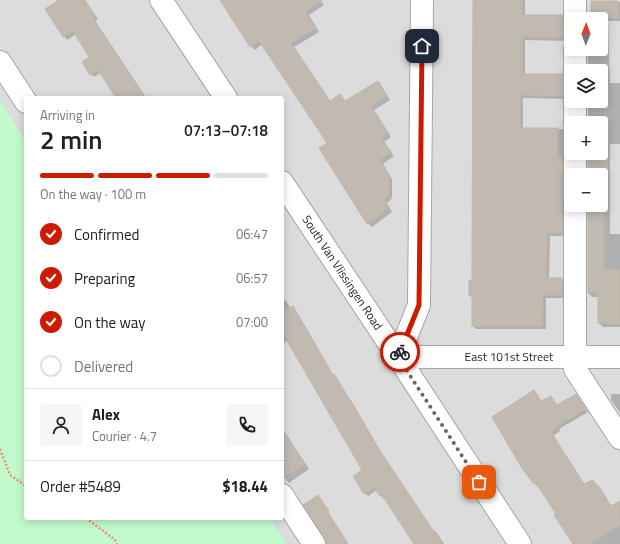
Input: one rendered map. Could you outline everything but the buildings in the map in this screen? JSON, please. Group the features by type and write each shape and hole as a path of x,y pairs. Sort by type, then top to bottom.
{"street":[{"path":"161,0 225,96"},
{"path":"398,357 419,305 422,0"},
{"path":"575,0 575,12"},
{"path":"0,62 24,99"},
{"name":"South Van Vlissingen Road","path":"284,185 520,544"},
{"path":"575,212 575,369 620,438"},
{"name":"East 101st Street","path":"398,357 620,356"},
{"path":"284,498 314,544"}],"path":[{"path":"0,449 10,475 24,485"},
{"path":"89,520 115,540 117,544"}],"shaded area":[{"path":"0,0 620,0 620,544 285,544 270,520 284,520 284,96 24,96 24,140 0,102"}],"green space":[{"path":"0,101 24,138 24,520 271,520 287,544 0,544"}],"way so far":[{"path":"400,352 398,357 479,482"}],"route":[{"path":"400,352 419,305 422,46"}]}
